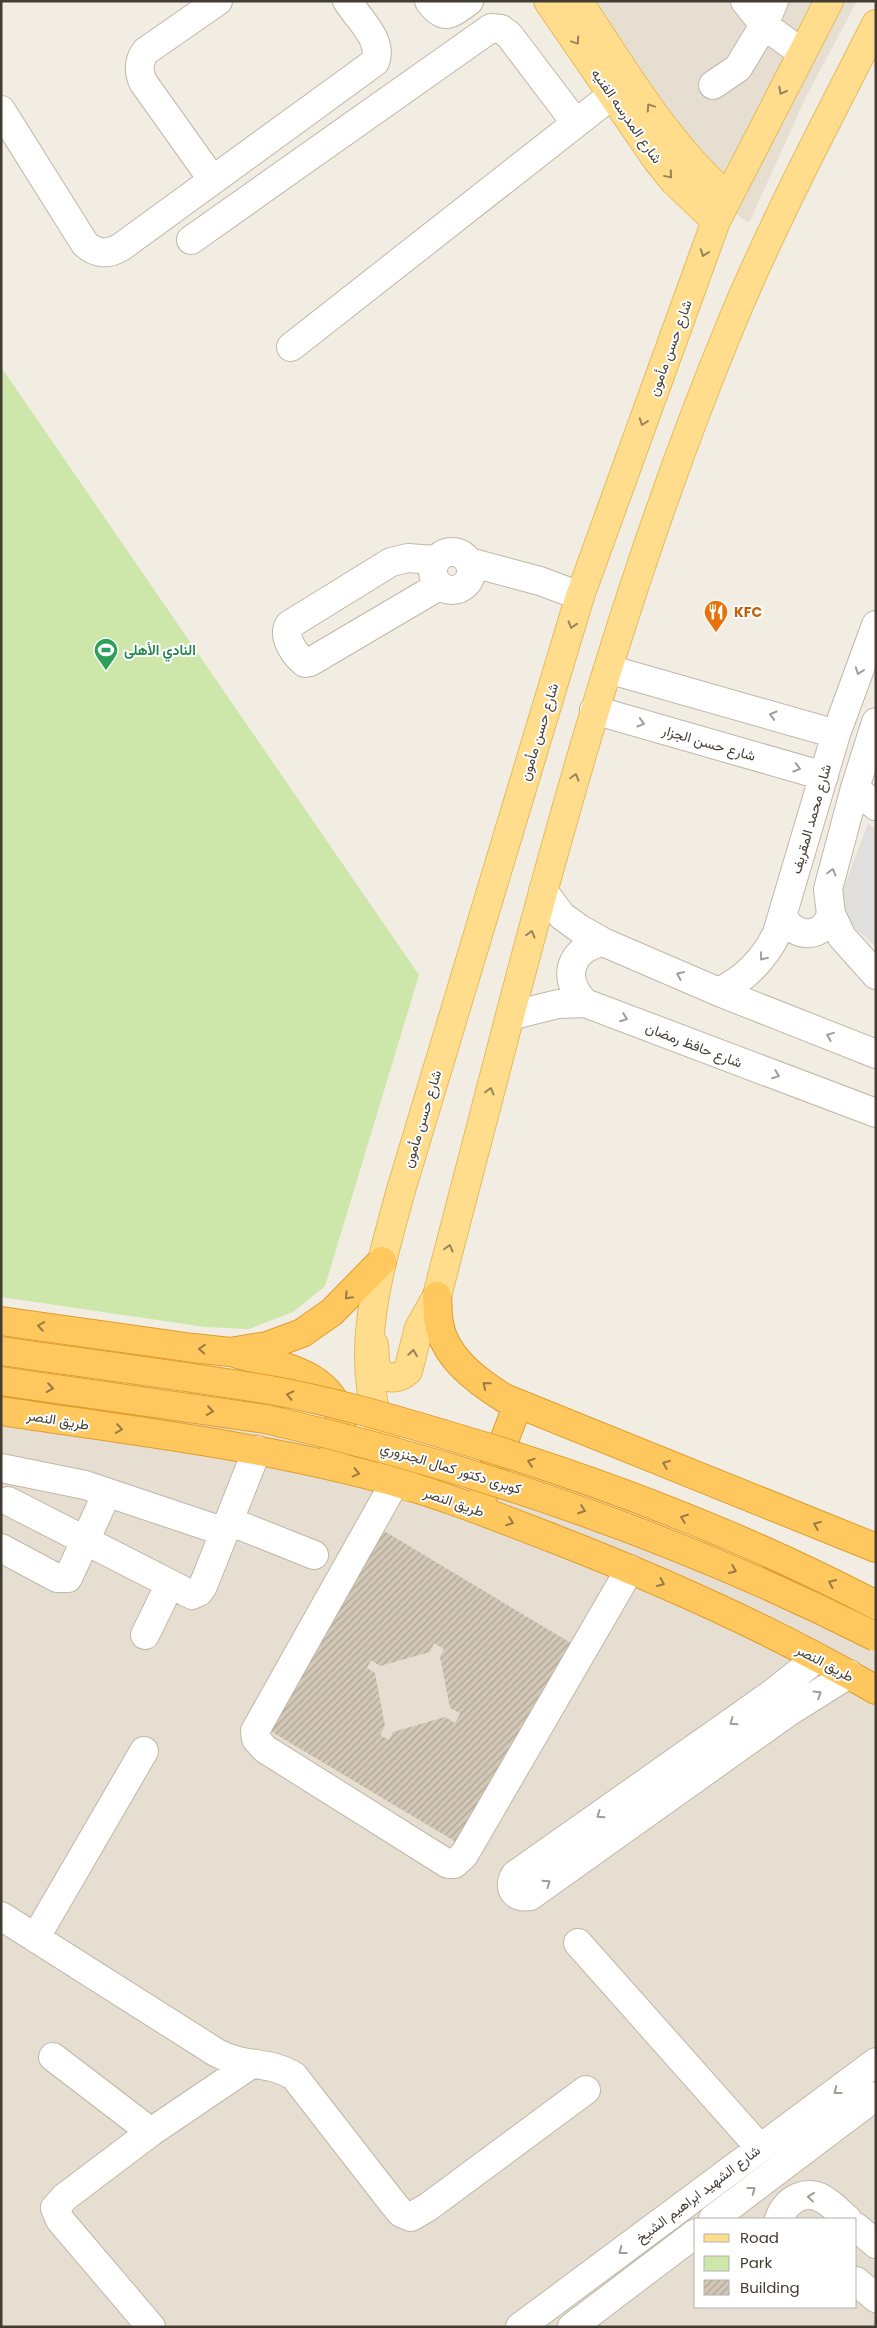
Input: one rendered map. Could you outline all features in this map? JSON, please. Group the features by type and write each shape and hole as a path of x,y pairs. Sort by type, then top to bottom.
{"highway":[{"path":"230,1352 266,1346 302,1333 332,1312 382,1260"},
{"path":"437,1296 438,1324 450,1350 467,1371 491,1390 518,1404 871,1548"},
{"path":"1,1320 230,1352 300,1373 311,1378 329,1393 341,1416 342,1430 338,1443 325,1466"},
{"name":"كوبرى دكتور كمال الجنزوري","path":"1,1351 271,1390 418,1427 562,1472 642,1501 773,1555 876,1605"},
{"name":"كوبرى دكتور كمال الجنزوري","path":"1,1381 266,1419 437,1463 553,1499 684,1549 761,1582 876,1637"},
{"path":"477,1509 518,1404"},
{"name":"طريق النصر","path":"1,1411 257,1450 402,1484 477,1509 630,1569 817,1658 876,1690"}],"main road":[{"name":"شارع المدرسه الفنيه","path":"548,1 662,167 716,221"},
{"name":"شارع المدرسه الفنيه","path":"578,1 672,140 703,176 727,196"},
{"name":"شارع حسن مأمون","path":"402,1484 387,1449 373,1408 368,1365 372,1322 382,1260 403,1180 580,596 716,221 727,196 829,1"},
{"path":"372,1322 377,1368 385,1376 397,1377 408,1371 419,1328 437,1296 542,891 594,710 666,491 734,317 771,231 876,24"}],"street":[{"path":"212,179 143,82 139,68 142,56 146,51 218,1"},
{"path":"1,110 85,244 95,251 109,253 375,62 378,51 375,41 347,1"},
{"path":"429,1 439,13 444,15 450,14 469,1"},
{"path":"745,1 769,13 802,53"},
{"path":"713,85 738,68 769,13"},
{"path":"191,240 491,28 501,29 509,35 575,122"},
{"path":"291,347 575,122 612,95"},
{"path":"469,562 470,577 460,588 446,589 439,586 434,578 432,568 435,560 444,552 456,552 469,562 540,581 580,596"},
{"path":"435,560 408,558 391,562 294,621 287,629 287,638 300,659 305,663 310,662 439,586"},
{"name":"شارع محمد المقريف","path":"719,992 748,974 760,962 774,940 783,917 836,734 876,625"},
{"path":"608,669 836,734"},
{"name":"شارع حسن الجزار","path":"594,710 824,776"},
{"path":"876,722 854,788 828,889 832,914 849,947 876,974"},
{"path":"854,788 876,806"},
{"path":"542,891 562,916 603,942 719,992 876,1054"},
{"path":"783,917 791,929 805,934 819,931 829,921 832,914"},
{"path":"584,1004 576,995 572,984 571,972 574,960 581,951 591,944 603,942"},
{"name":"شارع حافظ رمضان","path":"510,1016 558,1004 584,1004 876,1113"},
{"path":"257,1450 227,1526 199,1592 192,1595 86,1541 5,1509 11,1470 85,1485 107,1493 227,1526 314,1555"},
{"path":"402,1484 255,1731 256,1739 265,1749 448,1864 454,1864 464,1855 630,1569"},
{"path":"1,1548 62,1580 68,1578 107,1493"},
{"path":"145,1635 170,1584"},
{"path":"682,1773 773,1693 817,1658"},
{"path":"582,1844 682,1773 787,1713 848,1674"},
{"path":"36,1937 144,1751"},
{"path":"1,1916 217,2053 232,2061 281,2068 294,2076 400,2212 411,2216 428,2207 586,2090"},
{"path":"578,1943 760,2148"},
{"path":"53,2057 151,2132"},
{"name":"شارع الشهيد ابراهيم الشيخ","path":"520,2327 876,2062"},
{"path":"151,2327 60,2220 55,2208 65,2197 151,2132 250,2065"},
{"name":"شارع الشهيد ابراهيم الشيخ","path":"714,2218 876,2096"},
{"path":"780,2218 788,2203 795,2198 811,2195 826,2200 846,2218"},
{"path":"857,2228 876,2244"},
{"path":"572,2327 694,2234"},
{"path":"653,2265 694,2256"},
{"path":"857,2281 876,2298"}],"shaded area":[{"path":"568,1 857,1 806,97 749,223 726,207"},
{"path":"868,823 876,830 876,947 845,919 839,901"},
{"path":"1,1367 111,1384 499,1484 813,1620 876,1652 876,2327 1,2327"}],"green space":[{"name":"النادي الأهلى","path":"1,367 419,975 325,1286 293,1312 249,1329 205,1327 1,1297"}],"building":[{"path":"379,1528 574,1645 456,1842 262,1726","holes":["434,1643 444,1649 440,1657 450,1708 460,1713 455,1723 445,1717 393,1732 389,1740 380,1735 385,1726 375,1673 367,1668 371,1660 380,1666 430,1652"]}],"place":[{"name":"KFC","path":"716,633"},
{"name":"النادي الأهلى","path":"106,671"}]}
